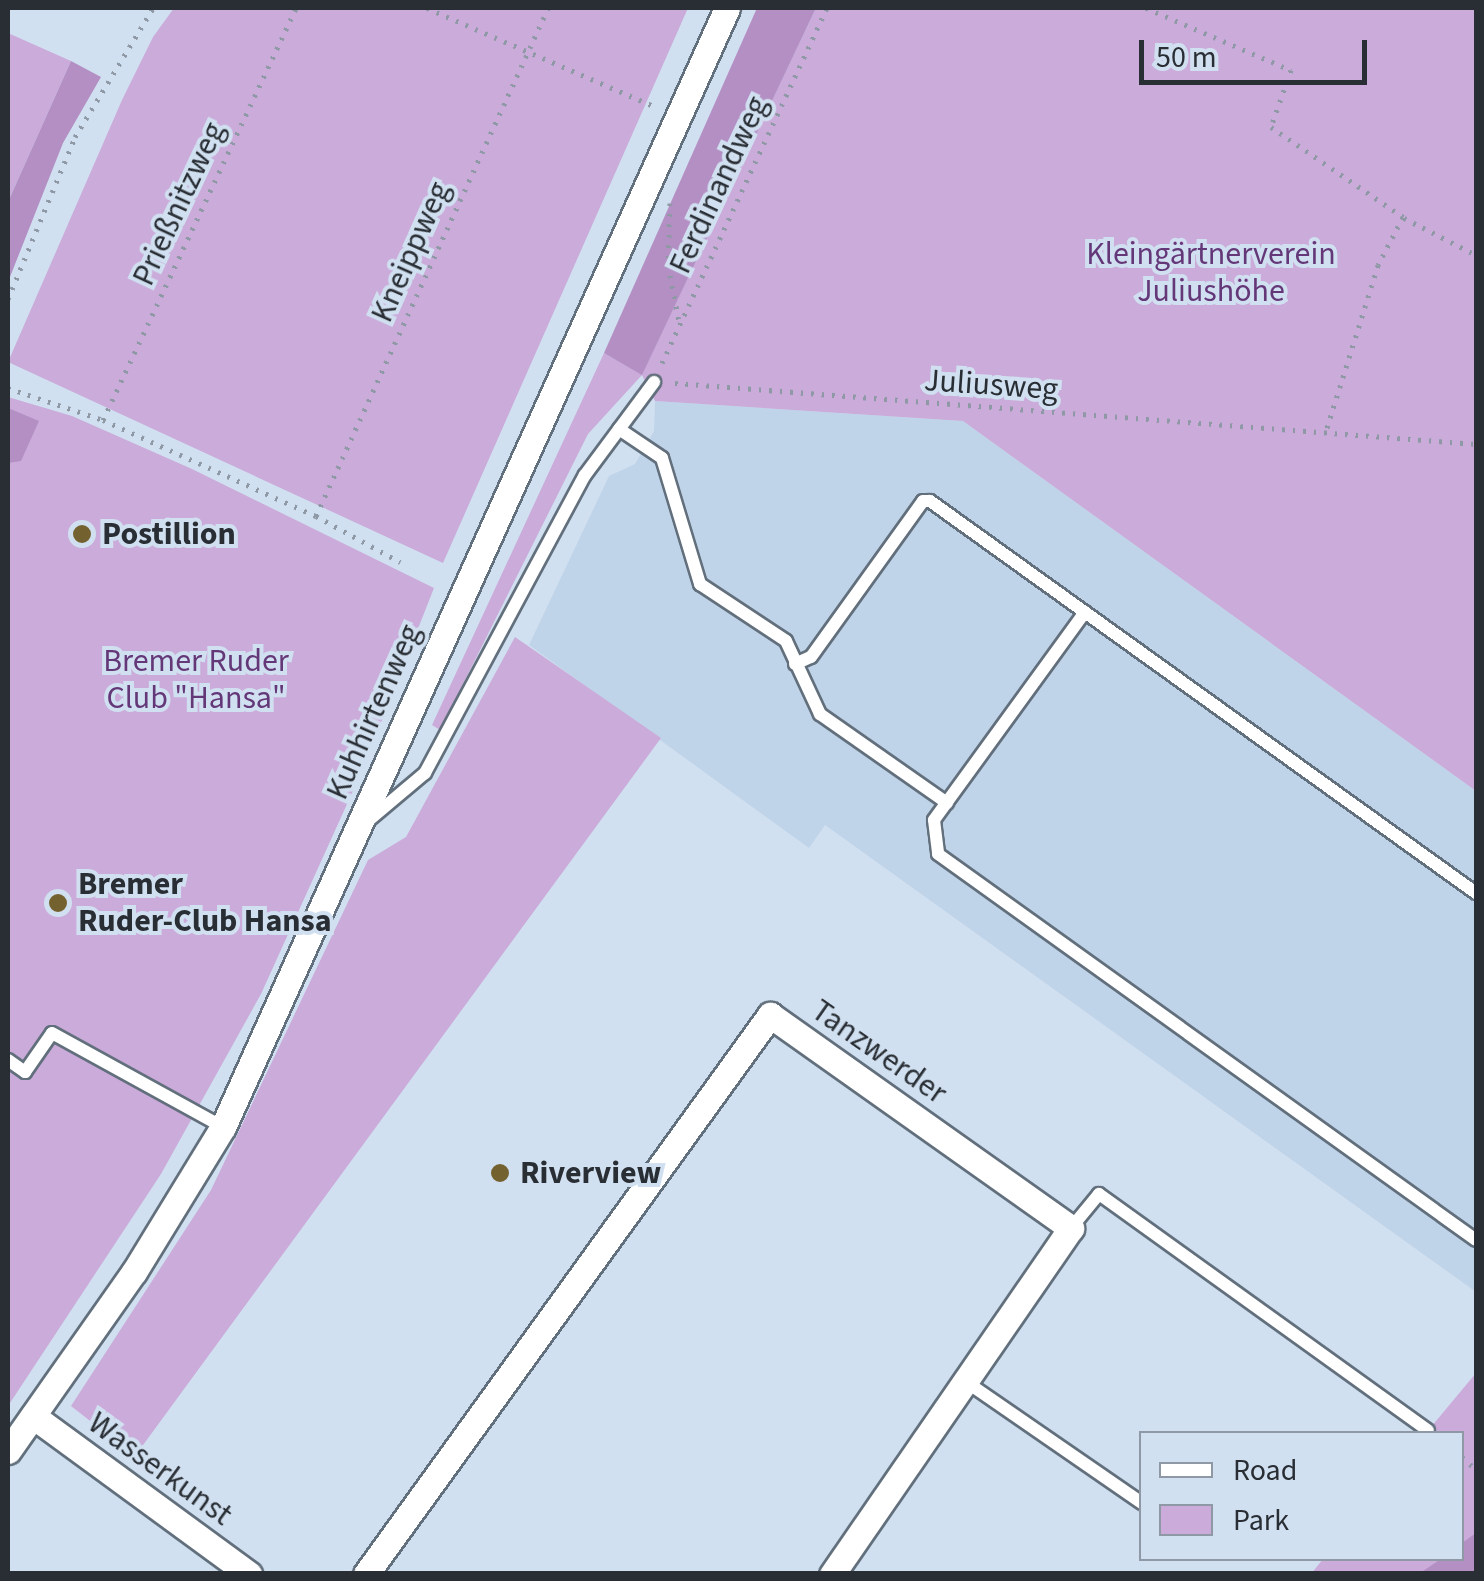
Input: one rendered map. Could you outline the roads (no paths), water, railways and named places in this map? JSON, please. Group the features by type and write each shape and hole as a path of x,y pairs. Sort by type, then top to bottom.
{"street":[{"name":"Kuhhirtenweg","path":"8,1452 134,1272 223,1127 727,8"},
{"name":"Tanzwerder","path":"366,1574 770,1014 1071,1228"},
{"path":"834,1573 1071,1228"},
{"name":"Wasserkunst","path":"33,1416 249,1574"}],"lane":[{"path":"359,828 425,774 585,476 654,382"},
{"path":"619,430 662,458 700,584 786,641 820,714 947,803"},
{"path":"795,664 811,657 923,500 1476,893"},
{"path":"1085,612 934,820 938,854 946,864 1476,1240"},
{"path":"8,1060 25,1072 52,1032 223,1127"},
{"path":"1071,1228 1099,1194 1428,1430"},
{"path":"965,1381 1139,1501"}],"place":[{"name":"Postillion","path":"82,534"},
{"name":"Bremer Ruder-Club Hansa","path":"58,903"},
{"name":"Riverview","path":"500,1173"}],"park label":[{"name":"Kleingärtnerverein Juliushöhe","path":"1211,274"},
{"name":"Bremer Ruder Club \"Hansa\"","path":"196,680"}]}
